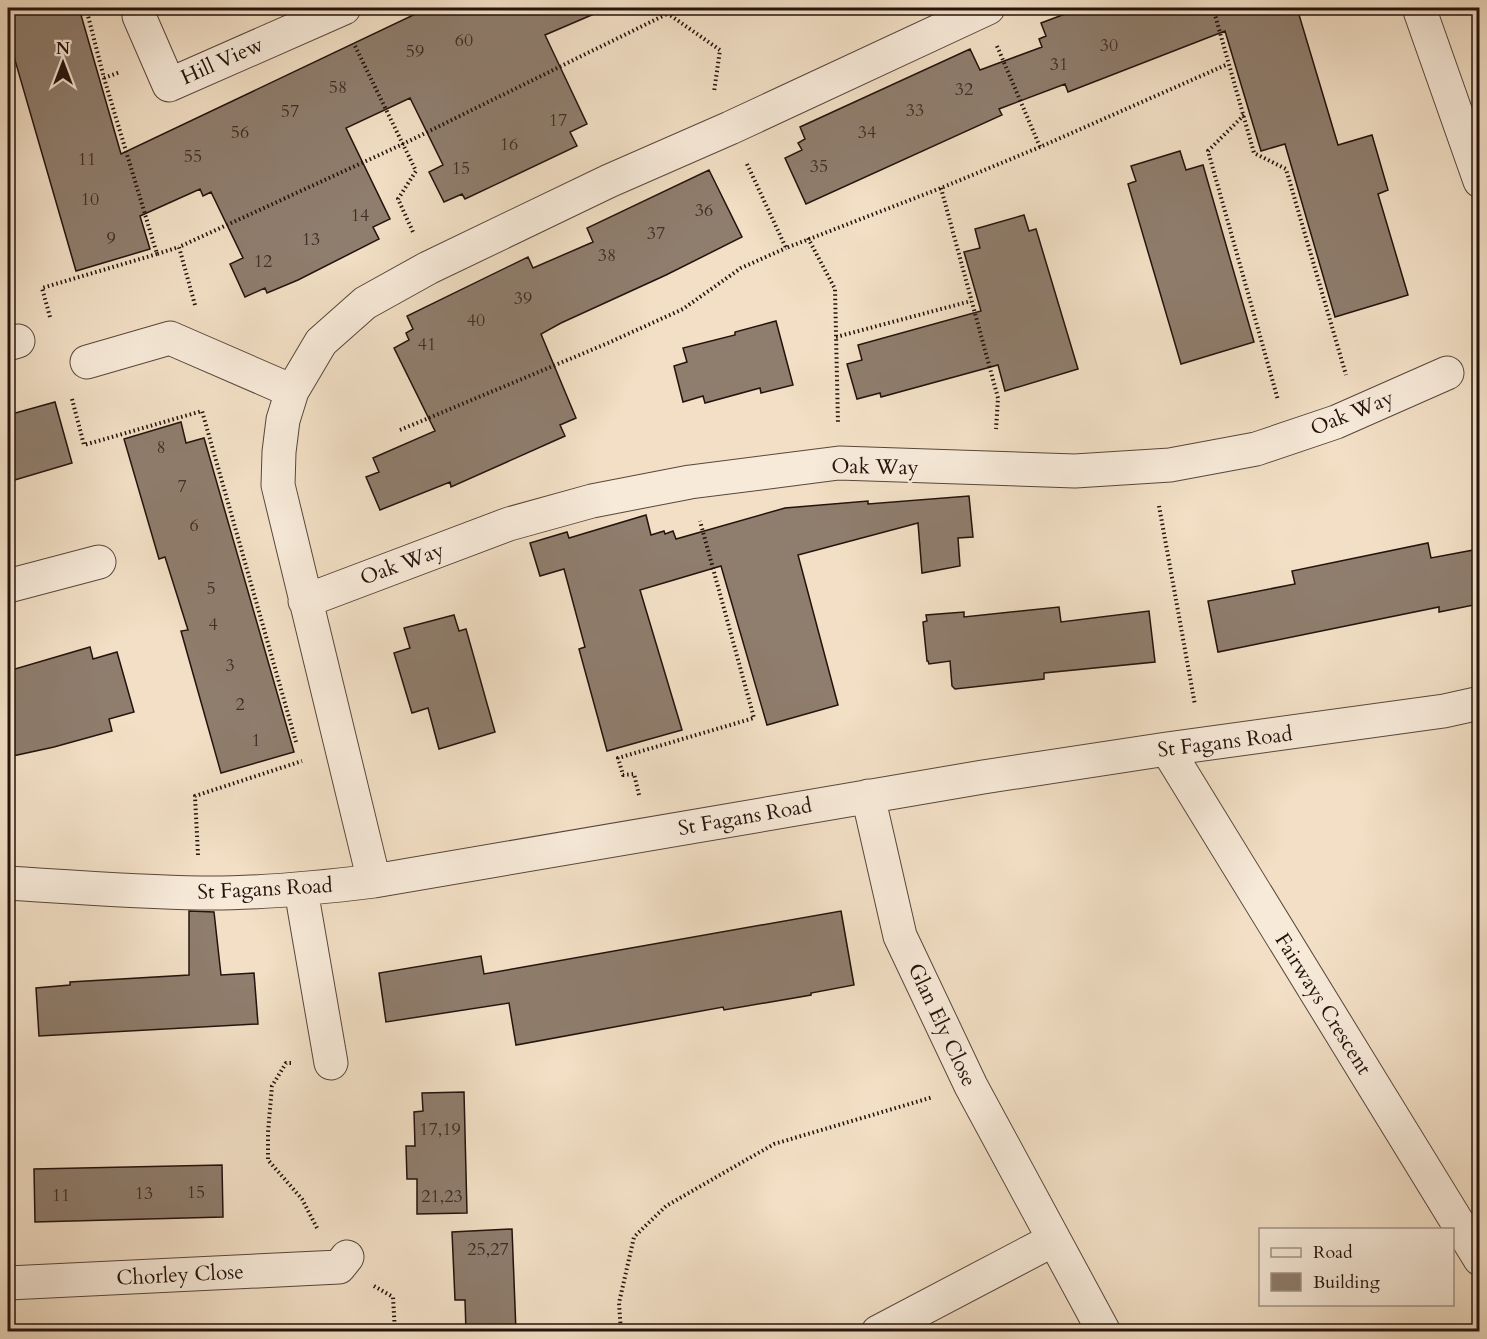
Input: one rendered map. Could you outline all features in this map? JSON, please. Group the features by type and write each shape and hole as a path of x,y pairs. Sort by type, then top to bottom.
{"street":[{"path":"1419,8 1479,181"},
{"name":"Hill View","path":"139,16 169,85 341,9"},
{"path":"374,882 278,485 283,420 292,391 321,342 365,303 428,268 609,181 730,128 985,9"},
{"path":"87,362 170,338 292,391"},
{"name":"Oak Way","path":"305,601 510,524 592,501 690,483 839,464 1075,471 1170,465 1256,450 1358,413 1447,373"},
{"path":"8,586 99,562"},
{"name":"St Fagans Road","path":"8,883 99,890 200,893 301,890 374,882 868,796 1167,749 1444,711 1479,703"},
{"name":"Fairways Crescent","path":"1167,749 1479,1259"},
{"name":"Glan Ely Close","path":"868,796 900,936 970,1086 1104,1332"},
{"path":"301,890 331,1063"},
{"path":"878,1332 1053,1240"},
{"name":"Chorley Close","path":"8,1283 343,1262"}],"path":[{"path":"86,8 104,78 157,254"},
{"path":"51,322 42,288 179,247 403,144 679,8"},
{"path":"1213,8 1254,153 1286,169 1358,413"},
{"path":"341,9 416,171 398,199 428,268"},
{"path":"985,9 1040,147"},
{"path":"668,13 720,50 712,108 730,128 786,248"},
{"path":"400,430 684,309 741,268 808,238 941,188 1040,147 1228,64"},
{"path":"1244,115 1208,151 1289,438"},
{"path":"941,188 998,398 994,469"},
{"path":"808,238 836,289 839,464"},
{"path":"179,247 194,304 206,323 190,348"},
{"path":"836,337 971,301"},
{"path":"69,389 84,445 202,411 302,762 195,796 200,893"},
{"path":"1152,466 1202,744"},
{"path":"647,834 634,774 623,775 618,758 754,718 690,483"},
{"path":"286,1063 272,1086 268,1160 302,1199"},
{"path":"621,1332 619,1303 634,1237 666,1206 774,1144 970,1086"},
{"path":"343,1262 393,1297 395,1332"}],"building":[{"path":"8,8 79,8 121,154 428,8 608,8 545,35 587,124 570,132 577,146 465,199 462,194 444,202 429,172 443,165 410,98 346,128 390,219 373,227 379,239 298,280 267,293 265,288 245,297 230,264 243,258 211,192 203,196 200,189 140,216 150,249 76,271 8,36"},
{"path":"1081,8 1297,8 1338,145 1372,135 1388,190 1378,194 1408,295 1335,317 1285,144 1261,151 1225,31 1068,92 1065,84 999,109 1002,115 806,204 785,158 802,150 798,143 805,139 800,127 970,49 980,70 1042,47 1039,39 1046,36 1041,23"},
{"path":"1180,151 1186,170 1203,165 1254,342 1181,364 1128,184 1136,181 1131,166"},
{"path":"709,170 742,237 541,334 576,418 560,425 565,436 451,487 450,482 380,510 366,477 379,472 373,458 435,431 394,348 409,340 406,333 413,329 407,316 528,257 533,268 593,242 587,228"},
{"path":"1024,215 1029,231 1036,229 1078,369 1005,391 998,365 881,397 880,393 857,399 847,364 862,360 858,345 981,311 964,252 980,248 975,229"},
{"path":"776,321 793,385 761,393 760,388 705,403 703,396 683,402 674,366 687,362 683,348 735,335 735,332"},
{"path":"55,402 72,463 8,482 8,415"},
{"path":"181,422 186,443 204,438 294,752 221,773 181,631 188,630 165,557 159,559 124,439"},
{"path":"969,496 973,537 958,538 960,566 922,573 918,523 798,555 838,705 767,725 721,566 640,590 682,730 607,751 579,649 585,647 564,569 540,576 530,543 567,532 569,538 646,515 651,535 673,531 676,539 785,508"},
{"path":"1428,543 1431,558 1479,549 1479,604 1439,612 1439,607 1218,652 1208,601 1295,584 1292,571"},
{"path":"1059,607 1061,622 1149,611 1155,662 1044,673 1044,679 955,689 952,686 950,661 929,664 927,661 923,622 927,621 926,615 964,612 964,617"},
{"path":"454,615 459,631 466,629 495,732 439,749 428,708 412,713 394,653 410,648 404,628"},
{"path":"90,647 93,659 117,652 134,712 109,719 112,731 8,757 8,671"},
{"path":"189,911 214,912 221,975 254,973 258,1024 39,1036 36,988 70,985 70,982 189,975"},
{"path":"841,911 854,985 811,993 811,995 724,1010 723,1007 516,1045 509,1003 386,1022 379,973 481,956 484,974"},
{"path":"464,1092 467,1213 417,1214 417,1179 407,1179 406,1146 415,1146 414,1112 423,1111 422,1093"},
{"path":"222,1165 223,1217 35,1222 34,1169"},
{"path":"512,1229 516,1332 466,1332 465,1300 455,1300 452,1232"}]}
